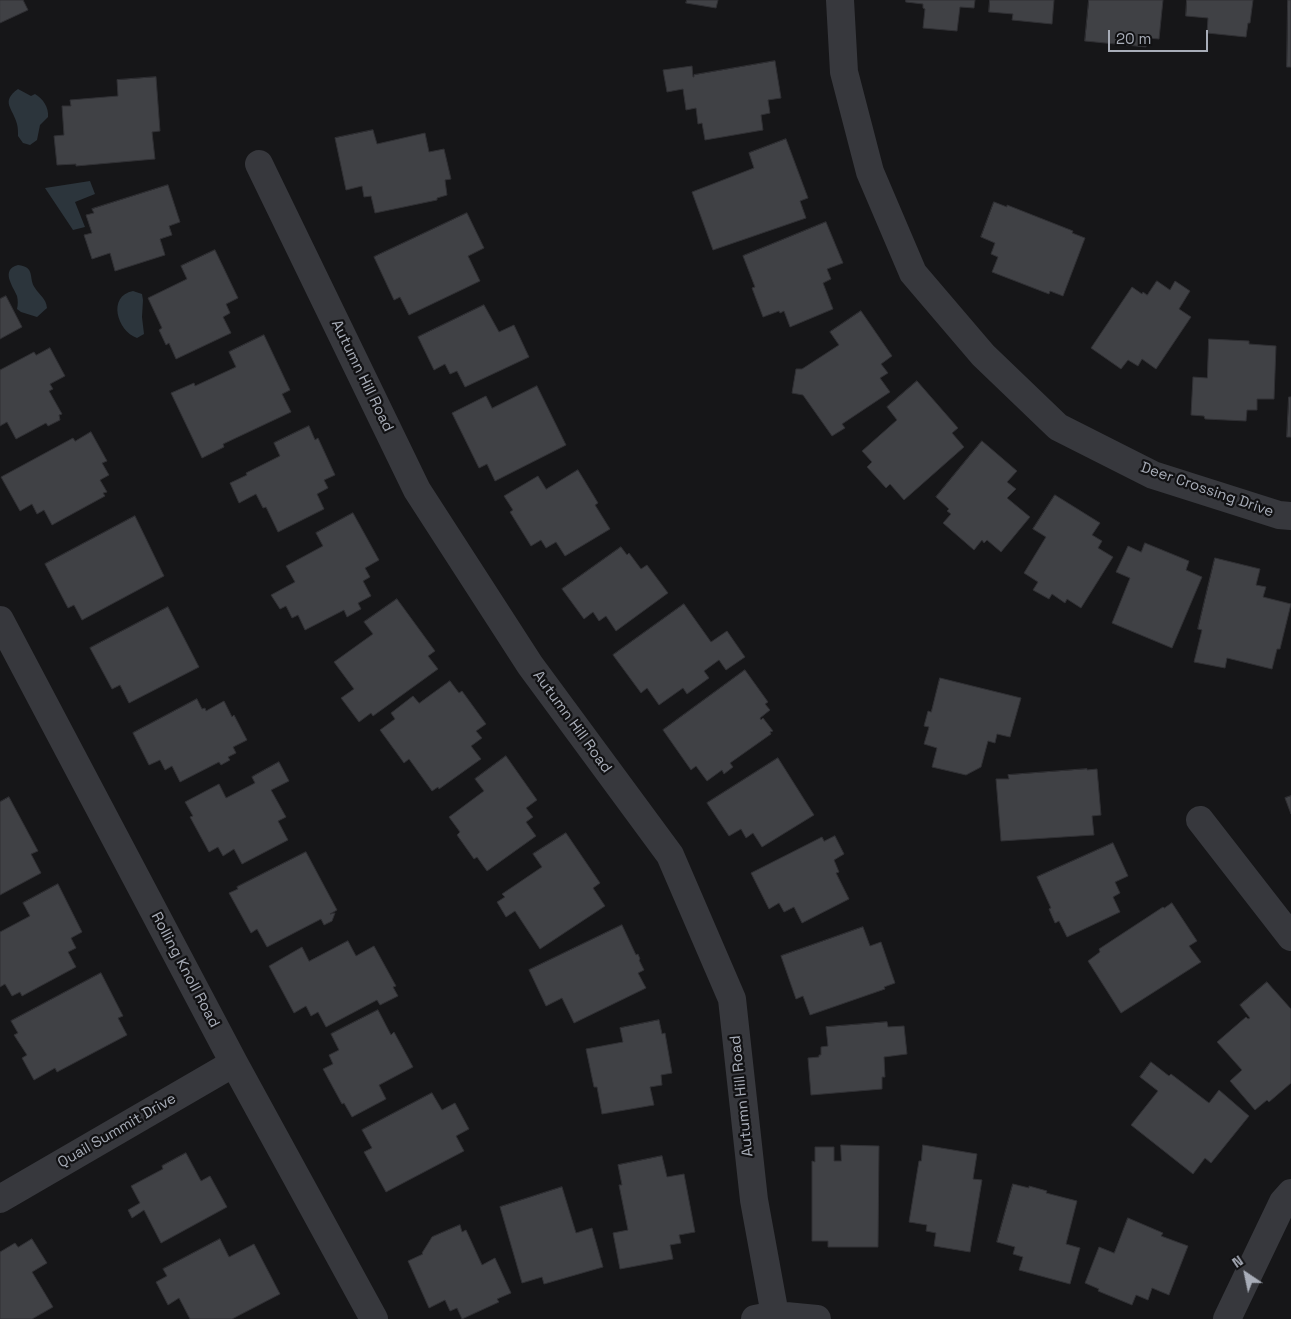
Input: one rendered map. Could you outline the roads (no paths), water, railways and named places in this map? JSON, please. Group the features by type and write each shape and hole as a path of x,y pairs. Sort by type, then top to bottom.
{"street":[{"name":"Deer Crossing Drive","path":"840,0 844,72 870,172 913,273 983,355 1058,427 1154,475 1279,515 1291,516"},
{"name":"Autumn Hill Road","path":"259,164 417,490 530,665 670,855 732,999 765,1317"},
{"name":"Rolling Knoll Road","path":"0,620 234,1063 374,1319"},
{"path":"1200,820 1291,937"},
{"name":"Quail Summit Drive","path":"0,1199 234,1063"},
{"path":"1227,1319 1283,1202 1291,1193"},
{"path":"765,1317 818,1319"}]}
